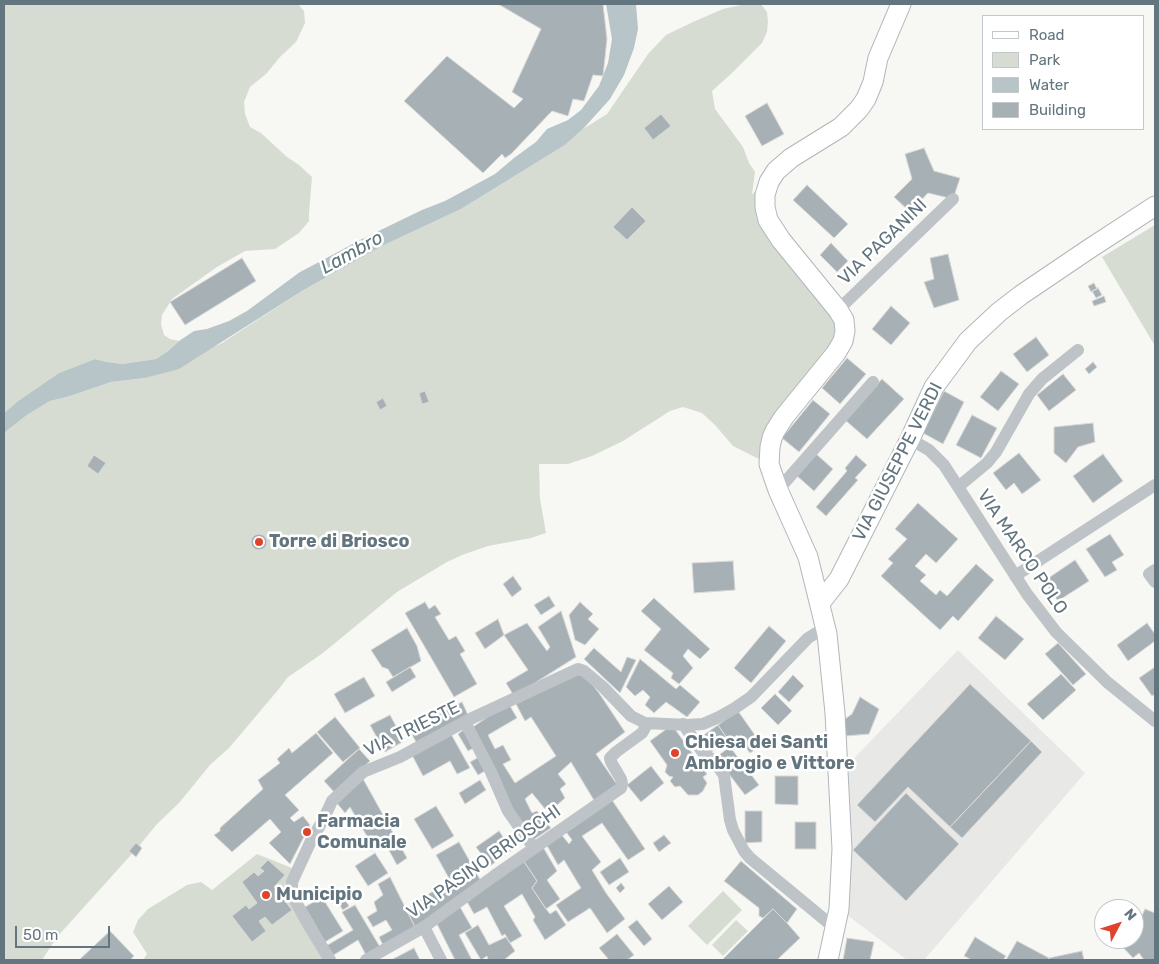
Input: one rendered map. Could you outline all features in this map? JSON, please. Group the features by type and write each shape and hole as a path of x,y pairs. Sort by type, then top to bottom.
{"street":[{"path":"828,960 839,909 842,849 835,713 827,630 808,557 778,490 770,464 772,438 784,416 836,353 843,341 845,332 844,320 768,220 764,195 776,171 791,158 841,126 859,109 866,99 873,82 878,58 901,4"},
{"name":"VIA PAGANINI","path":"838,310 953,199"},
{"name":"VIA GIUSEPPE VERDI","path":"820,603 839,579 910,439 934,387 968,341 999,312 1022,295 1155,206"},
{"path":"958,487 987,463 996,452 1028,394 1042,379 1078,350"},
{"path":"778,490 873,382"},
{"name":"VIA MARCO POLO","path":"910,439 929,450 944,465 1027,594 1056,632 1106,682 1155,721"},
{"path":"1015,576 1155,485"},
{"path":"1155,570 1149,574 1155,582"},
{"path":"827,630 839,579"},
{"path":"651,723 703,724 719,717 736,708 758,691 808,638 827,630"},
{"name":"VIA TRIESTE","path":"330,960 292,895 292,882 332,801 363,772 400,757 465,722 578,669 584,670 631,716 651,723"},
{"path":"465,722 491,772 508,811 534,848"},
{"name":"VIA PASINO BRIOSCHI","path":"366,960 424,927 620,788 622,784 621,779 610,762 610,758 642,733 644,728 651,723"},
{"path":"683,724 704,754 713,760 724,775 730,820 744,851 836,929"},
{"path":"424,927 441,960"}],"shaded area":[{"path":"958,650 1085,773 924,960 907,960 839,909 838,775"}],"green space":[{"path":"4,4 298,4 304,11 305,23 296,42 266,74 250,87 244,102 245,114 250,127 261,133 312,177 309,221 299,233 275,249 245,251 217,267 172,299 162,315 161,324 164,335 179,341 168,351 156,359 122,364 95,359 59,373 4,413"},
{"path":"746,4 761,4 767,12 767,32 762,43 712,91 715,109 743,147 749,163 755,172 752,194 769,182 765,207 845,331 784,417 769,464 733,446 702,413 683,407 670,411 623,441 592,456 568,464 539,464 540,499 546,533 531,538 488,546 447,562 397,592 323,653 288,677 229,748 210,765 179,803 157,824 57,937 42,960 4,960 4,433 27,415 50,401 111,382 145,378 222,343 302,291 382,246 461,209 565,145 583,129 607,114 648,54 666,35 723,9"},
{"path":"1155,225 1155,346 1102,257"},
{"path":"257,854 297,870 292,882 330,960 143,960 147,954 133,932 138,920 148,909 187,885 201,882 212,890"},
{"path":"723,891 742,910 707,945 688,926"},
{"path":"736,920 748,931 723,956 712,945"}],"water":[{"name":"Lambro","path":"606,4 636,4 638,29 634,48 624,75 610,99 583,129 565,145 461,209 382,246 302,291 179,369 145,378 111,382 50,401 27,415 4,433 4,413 59,373 95,359 122,364 156,359 194,331 207,329 229,321 247,311 300,272 360,240 445,201 495,174 536,142 547,129 568,120 581,110 599,86 608,63 612,39"}],"building":[{"path":"498,4 603,4 607,39 603,76 593,75 584,101 573,99 568,116 552,111 511,154 505,158 502,154 483,173 404,101 447,56 514,108 523,99 512,92 541,29"},
{"path":"767,103 784,134 762,146 745,116"},
{"path":"661,114 671,126 653,140 644,128"},
{"path":"924,148 934,171 960,178 953,199 928,193 910,212 894,197 912,179 905,154"},
{"path":"807,185 848,224 834,238 793,200"},
{"path":"632,207 646,221 627,240 613,227"},
{"path":"831,243 848,261 837,272 820,255"},
{"path":"948,254 959,300 934,308 924,282 934,279 930,258"},
{"path":"242,258 256,281 185,325 170,302"},
{"path":"1094,283 1097,289 1091,292 1088,286"},
{"path":"1098,288 1102,295 1096,298 1092,291"},
{"path":"1104,296 1106,302 1094,306 1092,301"},
{"path":"891,306 910,323 891,345 872,329"},
{"path":"1036,337 1049,355 1027,372 1013,354"},
{"path":"847,358 866,374 840,404 822,388"},
{"path":"1093,362 1097,367 1089,374 1085,369"},
{"path":"1001,371 1019,384 998,411 980,397"},
{"path":"1063,374 1076,390 1049,411 1037,395"},
{"path":"882,379 904,399 867,439 845,420"},
{"path":"425,391 429,402 422,404 419,393"},
{"path":"944,391 964,402 943,444 923,433"},
{"path":"383,398 387,406 380,410 376,402"},
{"path":"813,400 830,414 799,452 782,438"},
{"path":"972,415 997,428 981,458 956,445"},
{"path":"1093,423 1095,442 1078,447 1066,463 1054,453 1054,427"},
{"path":"815,453 833,469 814,491 796,475"},
{"path":"1019,453 1041,480 1022,494 1014,483 1006,490 993,473"},
{"path":"1103,454 1123,481 1093,503 1073,476"},
{"path":"94,455 106,463 98,474 87,466"},
{"path":"856,455 867,465 855,478 858,480 826,516 816,507 847,471 845,468"},
{"path":"918,503 958,539 936,563 926,554 915,566 926,575 920,581 936,595 940,590 947,596 976,564 994,580 958,621 953,616 940,630 881,576 893,563 888,559 907,539 895,529"},
{"name":"Torre di Briosco","path":"256,534 262,534 267,539 265,548 256,550 251,545 251,539"},
{"path":"1110,534 1124,555 1112,562 1117,570 1105,577 1086,549"},
{"path":"1075,560 1089,581 1058,601 1044,581"},
{"path":"733,561 735,590 694,593 692,563"},
{"path":"513,576 522,589 512,597 503,584"},
{"path":"549,596 555,606 541,615 534,605"},
{"path":"654,598 710,649 700,659 688,649 683,656 693,668 679,684 671,678 673,673 644,650 661,629 641,611"},
{"path":"425,602 429,609 435,605 441,614 435,617 449,640 456,636 465,651 460,654 477,684 454,697 405,613"},
{"path":"580,602 593,614 588,619 599,629 585,645 575,640 569,615"},
{"path":"561,611 576,657 514,696 506,683 528,670 504,635 527,623 547,651 550,647 538,627"},
{"path":"996,616 1024,639 1005,660 978,638"},
{"path":"498,619 504,635 485,649 475,633"},
{"path":"1147,623 1155,634 1155,641 1128,661 1117,645"},
{"path":"769,626 786,641 751,683 734,668"},
{"path":"407,628 417,646 421,661 393,677 388,669 382,667 371,650"},
{"path":"1058,643 1086,674 1073,685 1045,654"},
{"path":"594,648 621,672 627,657 636,660 620,693 584,659"},
{"path":"640,659 676,689 680,685 700,702 687,717 666,702 654,713 645,705 650,697 643,690 635,696 626,687"},
{"path":"410,667 416,677 392,692 386,682"},
{"path":"1155,667 1155,694 1152,696 1139,678"},
{"path":"579,672 599,693 625,732 596,754 618,786 595,802 571,762 558,774 566,784 560,789 565,798 556,806 551,803 545,809 532,793 525,799 532,813 537,811 551,828 533,840 511,809 470,729 489,716 510,706 517,718 488,735 495,749 503,745 511,760 503,764 515,783 556,756 531,717 525,721 516,704"},
{"path":"1061,674 1076,690 1043,720 1027,704"},
{"path":"793,675 804,686 789,702 778,692"},
{"path":"364,677 375,696 345,713 334,694"},
{"path":"970,684 1031,741 950,827 908,787 875,822 857,805"},
{"path":"775,694 792,711 778,725 761,708"},
{"path":"860,697 879,709 869,734 846,736 845,719 852,714"},
{"path":"462,702 468,715 416,742 409,729"},
{"path":"738,711 762,745 750,753 737,735 729,741 718,725"},
{"path":"390,715 404,741 385,752 370,725"},
{"path":"335,717 360,748 343,762 317,732"},
{"name":"Chiesa dei Santi Ambrogio e Vittore","path":"672,725 707,774 703,777 707,783 703,791 698,795 688,795 680,786 675,787 670,781 673,777 665,772 667,765 650,741"},
{"path":"718,725 729,741 708,754 698,739"},
{"path":"466,728 477,746 468,751 458,734"},
{"path":"316,733 333,753 285,795 299,810 290,818 294,822 303,816 310,825 290,864 269,843 281,832 270,819 232,852 214,835 263,789 258,780 280,763 277,759 289,748 292,753"},
{"path":"451,734 470,768 457,774 450,761 423,776 412,755"},
{"path":"1031,741 1042,752 962,838 950,827"},
{"path":"730,747 759,785 745,795 716,757"},
{"path":"359,749 370,761 335,793 324,781"},
{"path":"481,756 488,769 478,775 470,762"},
{"path":"651,766 664,783 641,802 627,785"},
{"path":"775,776 798,776 798,805 775,804"},
{"path":"362,777 407,858 397,865 386,845 371,851 363,843 368,838 350,807 345,813 336,802"},
{"path":"480,780 486,790 465,804 459,793"},
{"path":"906,793 959,844 906,901 853,850"},
{"path":"610,797 645,849 628,860 602,823 582,836 601,862 592,870 625,919 607,933 590,908 568,922 556,905 581,888 564,860 558,865 546,844 561,834 569,844 572,840 564,829"},
{"path":"436,806 454,836 432,849 414,819"},
{"path":"745,811 762,811 762,842 745,843"},
{"path":"795,822 816,822 816,849 795,849"},
{"path":"499,831 512,850 490,866 476,847"},
{"path":"664,835 671,843 659,852 653,843"},
{"path":"459,842 482,883 415,927 406,909 450,880 436,855"},
{"path":"136,843 142,848 136,857 129,851"},
{"path":"543,847 557,871 547,880 560,899 546,909 532,888 537,881 523,860"},
{"path":"375,853 388,873 368,886 355,866"},
{"path":"620,858 629,872 609,885 600,872"},
{"name":"Municipio","path":"268,860 285,875 274,887 292,910 272,925 265,917 259,921 266,931 252,942 232,916 246,905 249,909 257,903 242,882 254,872 258,876 264,871 260,868"},
{"path":"523,860 537,881 532,888 550,914 556,910 566,925 545,940 533,920 535,917 522,894 504,906 522,936 510,943 505,934 502,936 487,907 474,914 465,898"},
{"path":"741,861 797,909 787,923 773,909 763,918 759,916 759,908 724,881"},
{"path":"390,877 415,927 384,947 379,937 392,930 386,920 373,927 367,917 377,911 374,902 383,895 378,884"},
{"path":"621,883 625,888 620,893 616,888"},
{"path":"669,886 683,902 662,920 648,904"},
{"path":"330,888 338,900 333,903 325,890"},
{"path":"322,897 343,931 325,942 305,907"},
{"path":"344,898 349,906 343,910 337,902"},
{"path":"355,905 380,947 366,955 358,940 332,956 326,946 353,930 342,912"},
{"path":"460,907 472,928 459,935 472,960 455,960 436,922"},
{"path":"773,909 800,938 777,960 722,960"},
{"path":"1145,909 1155,913 1155,960 1144,960 1139,953 1133,958 1125,949 1144,949"},
{"path":"637,920 652,939 644,946 628,927"},
{"path":"478,925 489,945 506,937 515,951 504,960 486,960 488,959 487,956 481,960 465,933"},
{"path":"110,931 134,956 130,960 79,960"},
{"path":"617,934 634,955 627,960 609,960 599,948"},
{"path":"975,937 1006,956 1003,960 972,960 964,956"},
{"path":"847,938 874,942 870,960 843,960"},
{"path":"1017,941 1049,958 1048,960 1006,960"},
{"path":"414,948 420,960 391,960"},
{"path":"1082,951 1084,960 1050,960 1049,958"}],"place":[{"name":"Torre di Briosco","path":"259,542"},
{"name":"Chiesa dei Santi Ambrogio e Vittore","path":"675,753"},
{"name":"Farmacia Comunale","path":"307,832"},
{"name":"Municipio","path":"266,895"}]}
